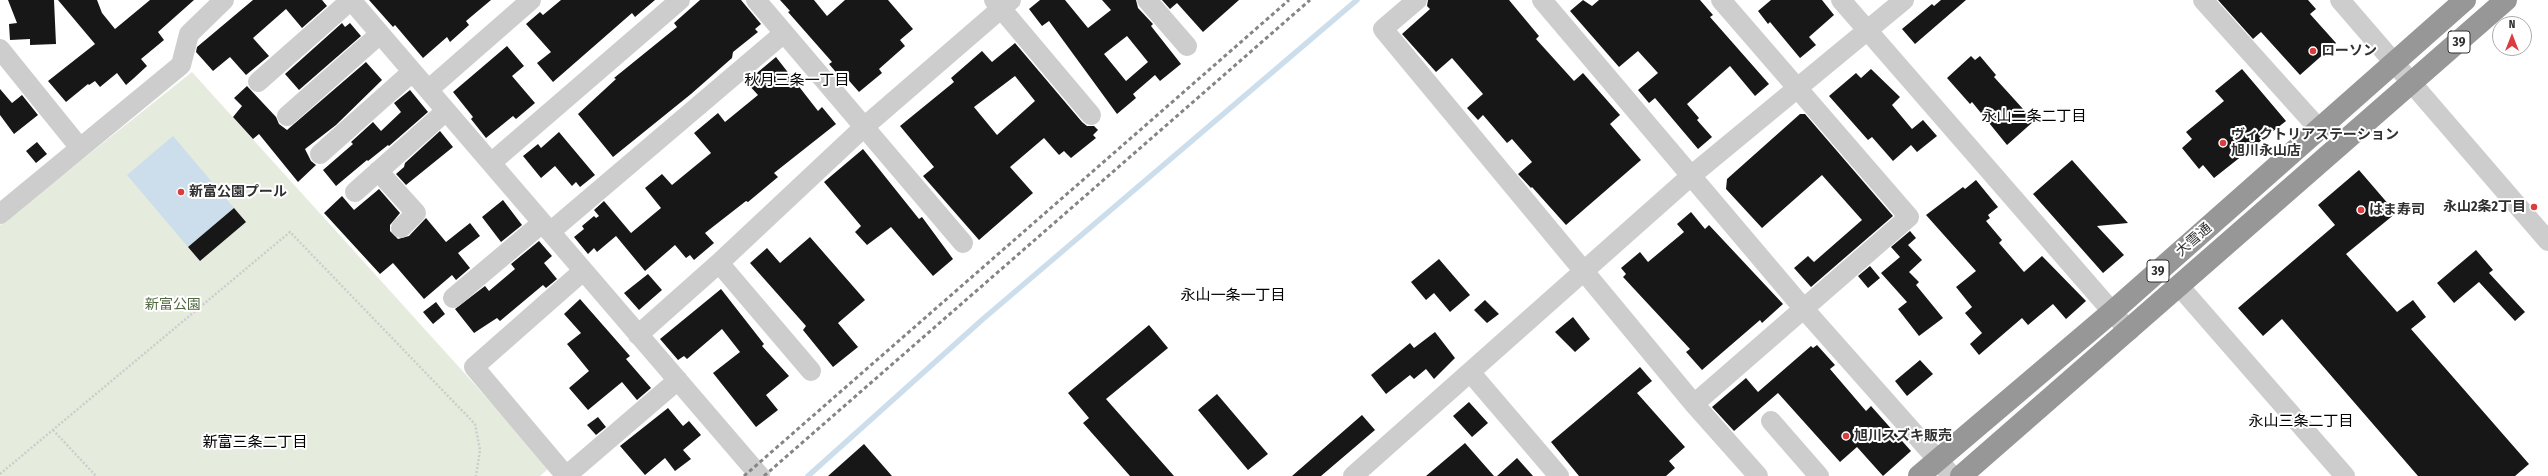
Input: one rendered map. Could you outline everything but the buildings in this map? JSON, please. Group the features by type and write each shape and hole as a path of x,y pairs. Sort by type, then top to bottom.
{"highway":[{"name":"大雪通","path":"1919,476 2112,312 2466,0"},
{"name":"大雪通","path":"1961,476 2180,287 2506,0"}],"street":[{"path":"0,214 181,64 189,34 224,0"},
{"path":"258,82 351,0 760,476"},
{"path":"491,163 680,0"},
{"path":"757,0 963,243"},
{"path":"1147,0 1187,46"},
{"path":"1417,0 1383,29 1694,404 1758,476"},
{"path":"1542,0 1804,308 1939,459 1952,476"},
{"path":"1694,404 1909,217 1721,0"},
{"path":"1841,0 2129,331"},
{"path":"1353,476 1585,272 1692,175 1904,0"},
{"path":"2203,0 2319,129"},
{"path":"2340,0 2548,242"},
{"path":"428,90 523,2"},
{"path":"638,335 719,263 864,127 1002,3 1091,115"},
{"path":"453,298 546,227 784,33"},
{"path":"287,116 380,34"},
{"path":"0,49 80,148"},
{"path":"320,154 412,72"},
{"path":"354,192 446,112"},
{"path":"378,171 416,214 401,228"},
{"path":"719,263 811,371"},
{"path":"584,271 474,367 566,476 678,380"},
{"path":"2180,287 2345,476"},
{"path":"1470,372 1559,476"},
{"path":"1771,421 1819,476"}],"path":[{"path":"0,474 290,232 475,424 480,450 476,476"},
{"path":"53,430 96,476"},
{"path":"89,476 91,471"}],"green space":[{"name":"新富公園","path":"192,72 549,468 540,476 0,476 0,225"}],"water":[{"name":"新富公園プール","path":"173,136 234,208 188,247 127,175"}],"waterway":[{"path":"808,476 983,319 1357,0"}],"railway":[{"path":"744,476 1289,0"},
{"path":"764,476 1310,0"}],"place":[{"name":"ローソン","path":"2313,51"},
{"name":"ヴィクトリアステーション 旭川永山店","path":"2223,143"},
{"name":"新富公園プール","path":"181,192"},
{"name":"永山2条2丁目","path":"2534,207"},
{"name":"はま寿司","path":"2361,210"},
{"name":"旭川スズキ販売","path":"1846,436"}],"district":[{"name":"秋月三条一丁目","path":"797,81"},
{"name":"永山二条二丁目","path":"2034,117"},
{"name":"永山一条一丁目","path":"1233,296"},
{"name":"永山三条二丁目","path":"2301,422"},
{"name":"新富三条二丁目","path":"255,443"}]}
